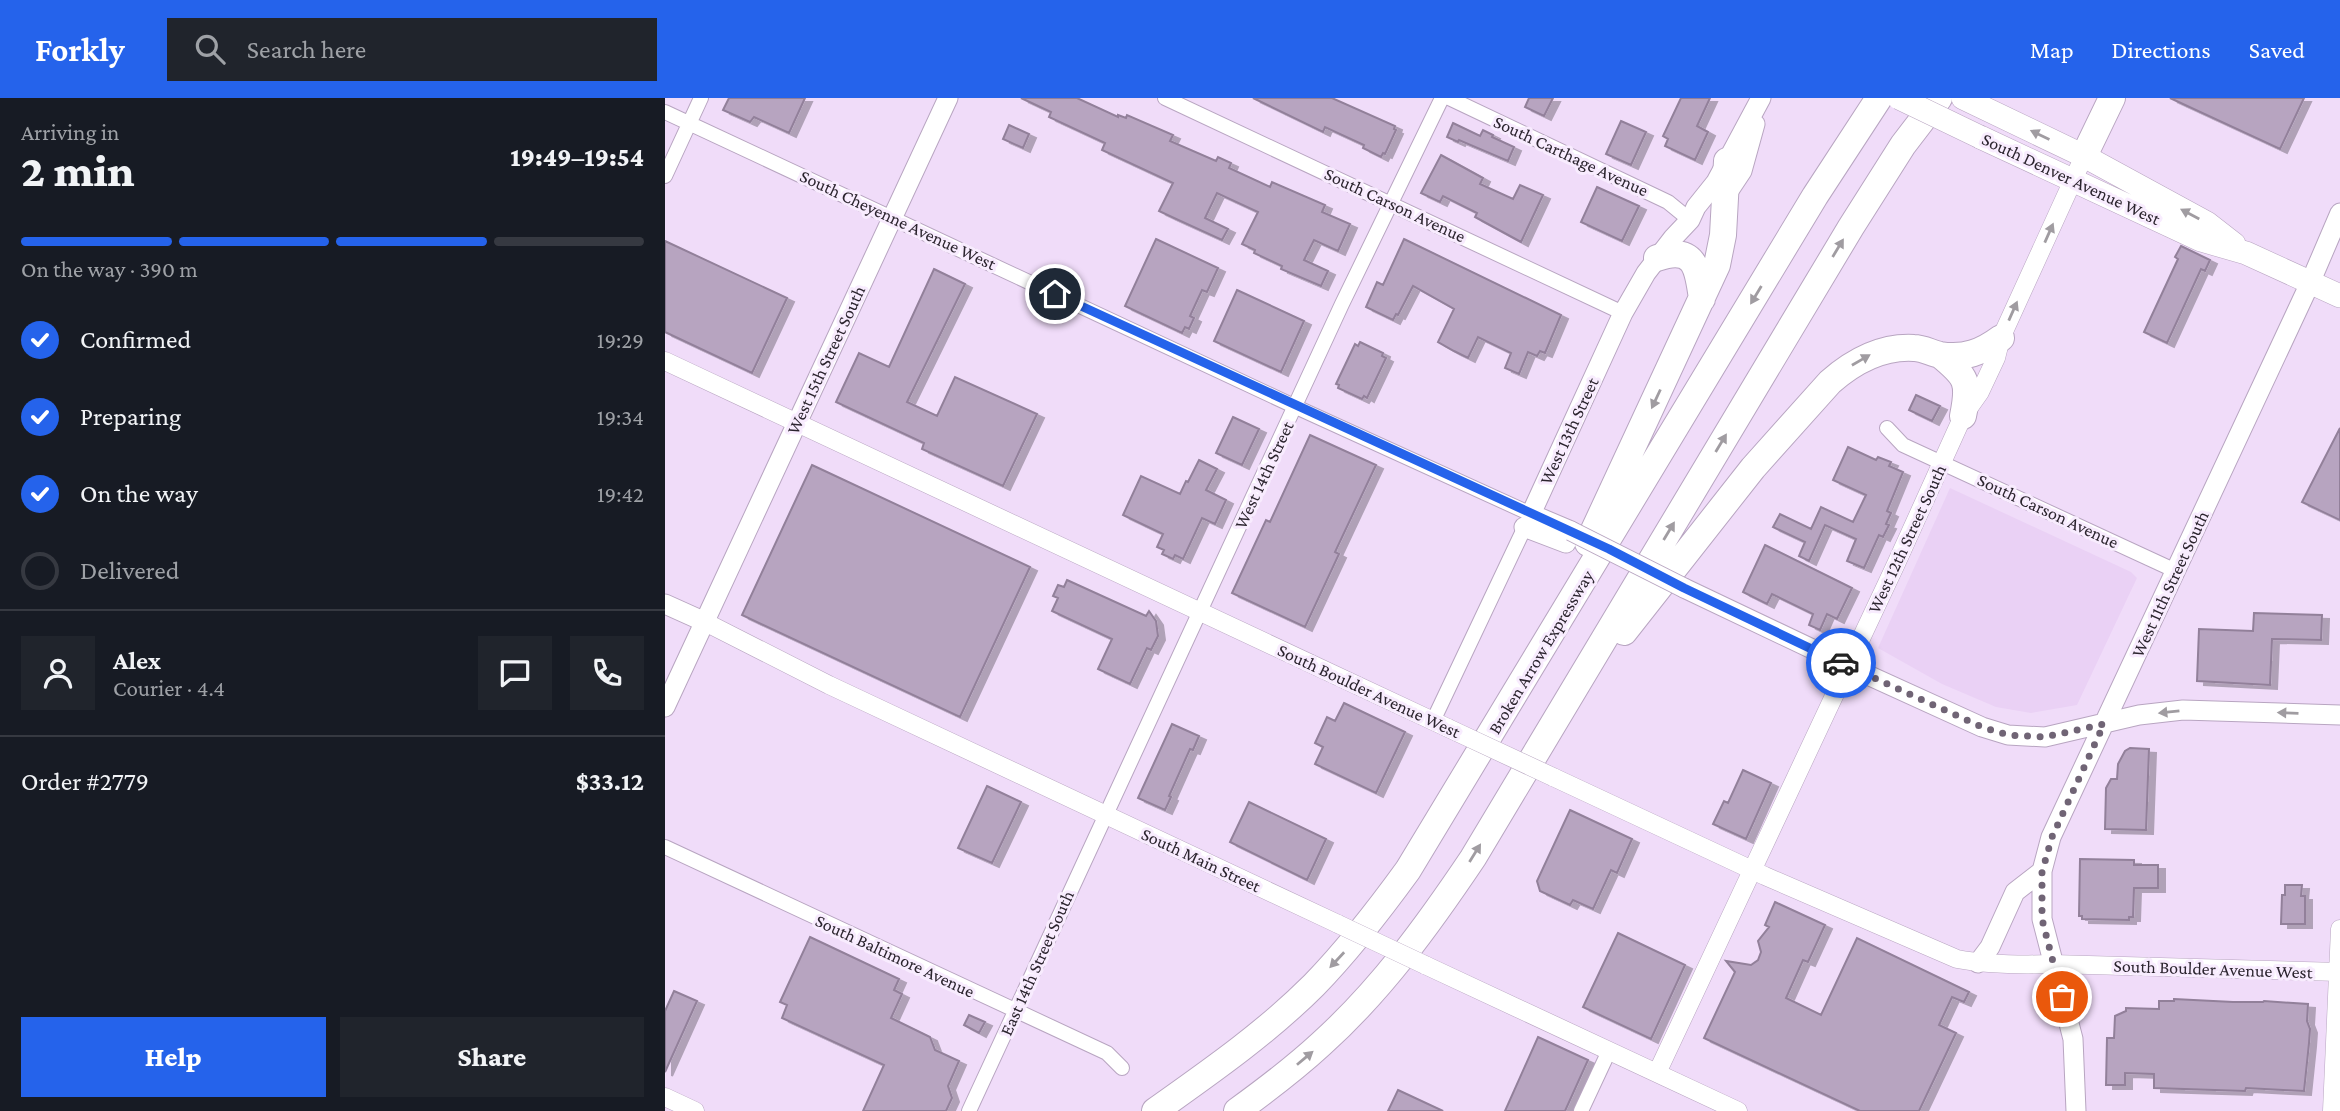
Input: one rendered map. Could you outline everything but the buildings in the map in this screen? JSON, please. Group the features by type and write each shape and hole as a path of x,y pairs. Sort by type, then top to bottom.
{"highway":[{"name":"Broken Arrow Expressway","path":"1155,1111 1247,1045 1303,996 1368,925 1408,870 1815,196 1879,98"},
{"path":"1237,1111 1321,1044 1388,975 1455,885 1851,227 1903,145 1939,98"},
{"path":"2084,156 2112,98"},
{"path":"1502,715 1602,515 1717,265 1721,248 1727,161"},
{"path":"1657,258 1677,253 1691,260 1696,266 1702,299"},
{"path":"1558,715 1731,494 1843,370 1873,354 1892,349 1916,348 1940,355 1971,355 1988,348 2001,338"},
{"path":"1940,355 1953,366 1965,383 1968,393 1963,416"}],"main road":[{"name":"West 15th Street South","path":"665,707 948,98"},
{"name":"South Denver Avenue West","path":"1899,98 2201,240 2246,253 2340,296"},
{"name":"South Denver Avenue West","path":"1963,98 2084,156 2207,223 2246,253"},
{"path":"1691,220 1759,102"},
{"path":"1691,220 1710,209 1735,183 1745,162 1759,102"},
{"name":"West 11th Street South","path":"2076,1111 2073,1039 2042,919 2042,872 2052,837 2340,213"},
{"name":"West 13th Street","path":"1527,520 1623,313 1657,258 1691,220"},
{"name":"South Cheyenne Avenue West","path":"1527,520 1684,588 1982,727 2008,735 2045,737 2139,715 2183,710 2340,715"},
{"name":"South Main Street","path":"665,604 705,622"},
{"path":"1978,963 1990,947 2015,892 2042,872"}],"street":[{"path":"665,176 701,98"},
{"name":"South Carson Avenue","path":"1165,98 1623,313"},
{"name":"West 14th Street","path":"1105,815 1390,203 1442,98"},
{"name":"South Carthage Avenue","path":"1449,98 1668,202 1691,220"},
{"name":"South Cheyenne Avenue West","path":"665,112 1296,407 1527,520"},
{"name":"West 12th Street South","path":"1657,1073 1963,416 1980,392 1996,358 2001,338 2084,156"},
{"name":"South Boulder Avenue West","path":"665,361 1753,870 1957,959 2020,965 2339,972"},
{"name":"South Carson Avenue","path":"1887,428 1903,445 2176,571"},
{"name":"West 13th Street","path":"1441,724 1527,520"},
{"name":"South Main Street","path":"705,622 829,685 1738,1111"},
{"name":"East 14th Street South","path":"969,1111 1105,815"},
{"name":"South Baltimore Avenue","path":"665,847 1107,1053 1122,1068"},
{"path":"2332,1111 2340,929"},
{"path":"1581,1111 1609,1051"},
{"path":"665,1097 695,1111"}],"shaded area":[{"path":"1950,488 2131,572 2137,578 2077,705 2031,713 1996,707 1942,684 1878,648"}],"way so far":[{"path":"1841,663 1982,727 2008,735 2045,737 2104,724 2052,837 2042,872 2042,919 2062,997"}],"route":[{"path":"1055,294 1609,549 1841,663"}]}
